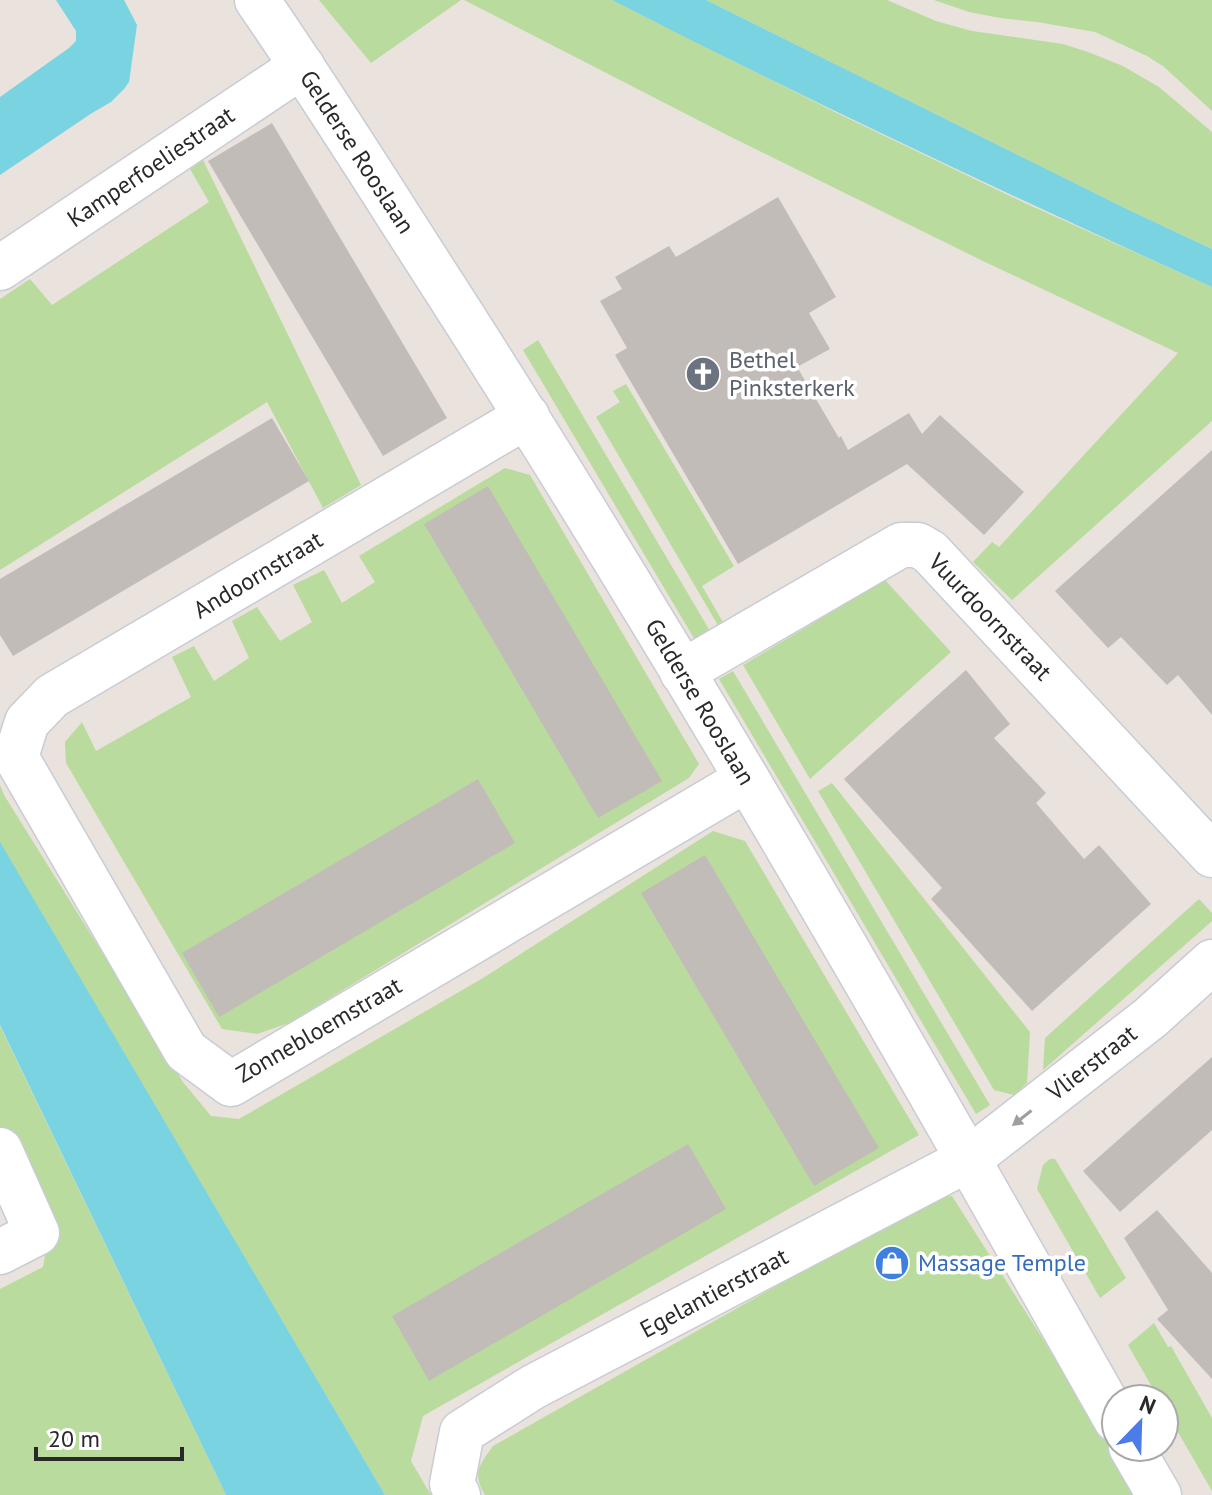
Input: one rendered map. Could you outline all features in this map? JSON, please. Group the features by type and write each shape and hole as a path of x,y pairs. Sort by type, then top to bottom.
{"street":[{"name":"Gelderse Rooslaan","path":"257,0 527,416 747,779 969,1159 1100,1392"},
{"name":"Kamperfoeliestraat","path":"0,268 302,66"},
{"name":"Andoornstraat","path":"16,757 27,722 52,696 527,416"},
{"name":"Vuurdoornstraat","path":"682,672 901,545 918,545 930,552 997,622 1212,855"},
{"name":"Zonnebloemstraat","path":"16,757 186,1051 231,1084 747,779"},
{"name":"Vlierstraat","path":"969,1159 1150,1018 1212,962"},
{"path":"0,1150 19,1243"},
{"name":"Egelantierstraat","path":"458,1495 452,1484 462,1432 533,1387 969,1159"},
{"path":"1140,1463 1159,1495"}],"green space":[{"path":"319,0 461,0 371,63"},
{"path":"464,0 612,0 843,116 1025,203 1212,287 1212,421 1012,600 973,562 992,542 999,547 1178,353 727,135"},
{"path":"706,0 887,0 936,21 972,31 1063,44 1123,66 1159,87 1212,132 1212,249 1133,212"},
{"path":"934,0 1212,0 1212,111 1163,66 1095,32 969,12"},
{"path":"203,160 361,485 323,508 267,402 0,570 0,299 30,279 52,305 209,202 190,169"},
{"path":"538,340 710,631 695,640 523,350"},
{"path":"626,384 734,566 702,586 724,624 719,627 596,417 620,402 613,391"},
{"path":"505,468 530,475 699,764 689,778 289,1023 257,1034 222,1029 66,763 65,742 82,722 96,751 191,697 172,657 194,646 214,681 249,658 232,621 257,607 280,641 312,622 293,585 324,570 342,603 375,582 359,556"},
{"path":"885,580 951,652 810,779 743,665"},
{"path":"733,671 990,1105 976,1114 719,679"},
{"path":"832,783 1030,1032 1027,1083 1014,1095 994,1090 818,791"},
{"path":"0,785 183,1082 211,1116 239,1119 483,978 713,831 745,841 919,1135 423,1416 411,1461 431,1495 385,1495 0,843"},
{"path":"1199,899 1212,913 1212,921 1043,1070 1045,1038"},
{"path":"0,1026 226,1495 0,1495 0,1289 43,1267 48,1238 0,1137"},
{"path":"1055,1159 1126,1278 1100,1298 1037,1189 1043,1165"},
{"path":"952,1196 1097,1424 1100,1430 1100,1463 1117,1463 1133,1495 485,1495 478,1475 493,1446 934,1197"},
{"path":"1154,1323 1168,1347 1171,1346 1212,1418 1212,1491 1180,1436 1180,1383 1150,1383 1128,1345"}],"water":[{"path":"56,0 124,0 137,25 129,82 111,102 0,175 0,97 76,41 76,31"},
{"path":"612,0 706,0 1212,249 1212,287 910,147"},
{"path":"0,842 385,1495 226,1495 0,1025"}],"building":[{"path":"272,123 447,418 383,456 208,161"},
{"name":"Bethel Pinksterkerk","path":"778,197 836,297 809,313 830,349 797,367 839,438 841,436 848,450 909,413 922,434 940,415 1024,492 984,535 907,464 738,564 615,355 627,348 600,301 622,289 615,277 669,246 676,257"},
{"path":"272,418 309,481 13,656 0,635 0,579"},
{"path":"1212,450 1212,715 1178,675 1167,685 1121,637 1108,648 1055,591"},
{"path":"488,486 662,781 598,818 424,524"},
{"path":"966,670 1010,724 994,738 1046,793 1036,803 1084,859 1099,845 1151,904 1032,1011 931,899 942,888 844,779"},
{"path":"478,779 515,843 219,1017 182,953"},
{"path":"705,855 879,1148 814,1186 641,893"},
{"path":"1212,1057 1212,1130 1120,1212 1083,1171"},
{"path":"688,1144 726,1209 429,1381 392,1316"},
{"path":"1157,1210 1212,1273 1212,1379 1157,1319 1168,1310 1124,1238"}],"place":[{"name":"Bethel Pinksterkerk","path":"703,374"},
{"name":"Massage Temple","path":"892,1263"}]}
